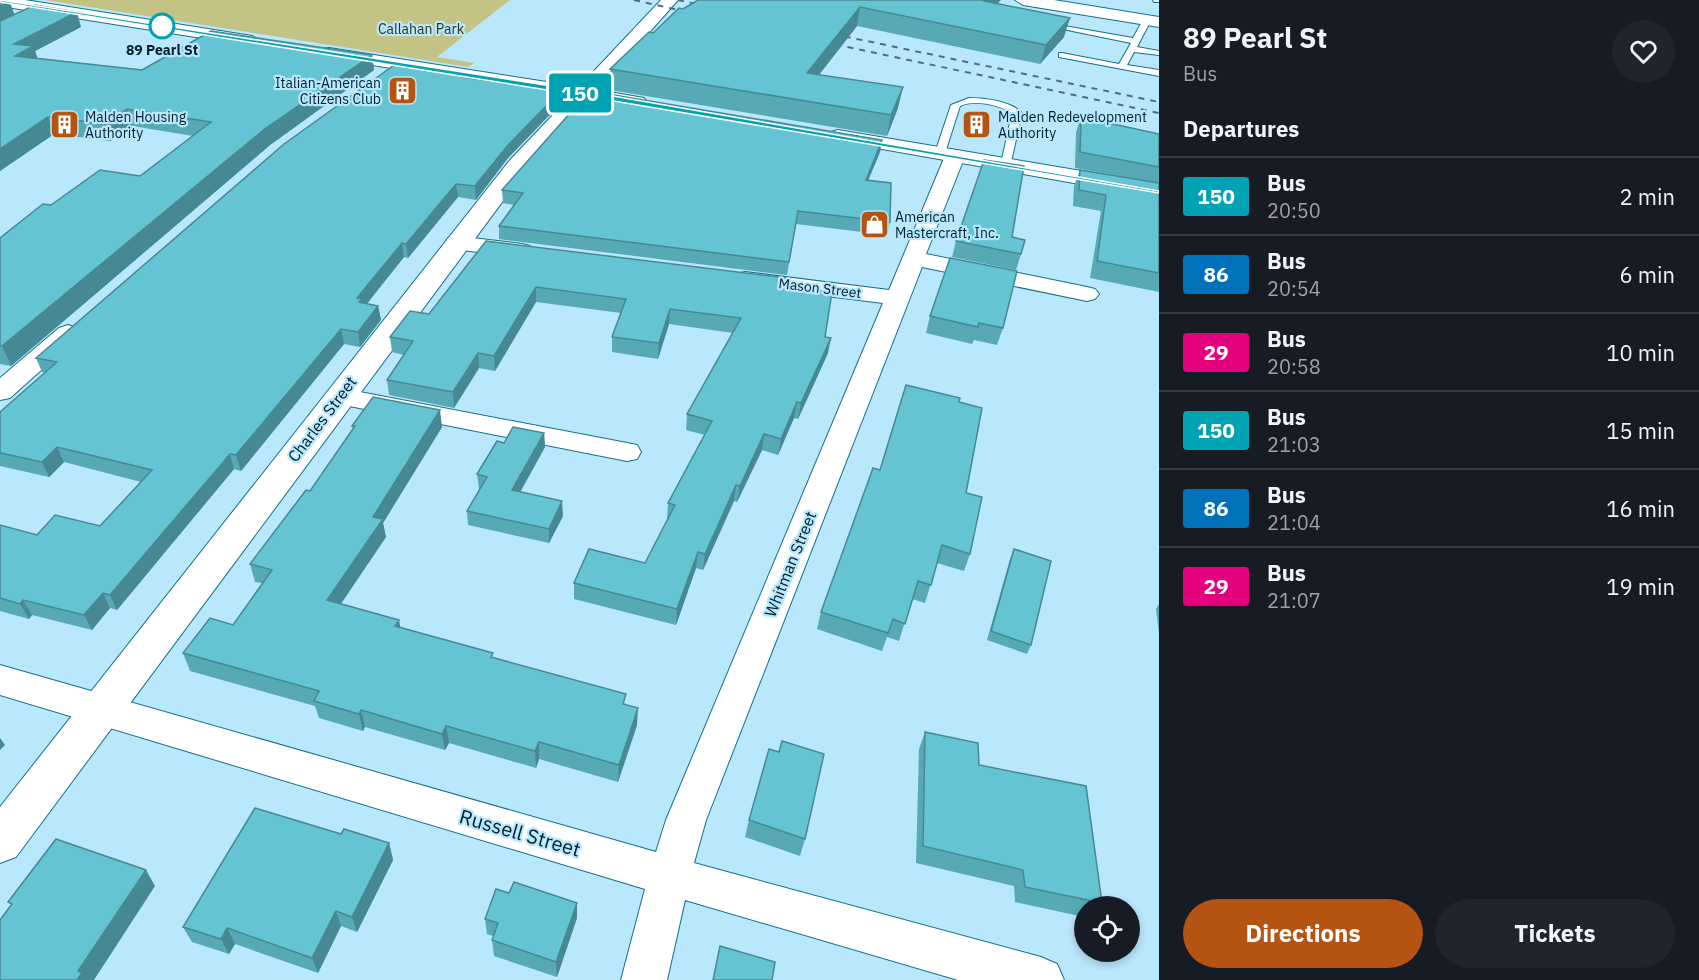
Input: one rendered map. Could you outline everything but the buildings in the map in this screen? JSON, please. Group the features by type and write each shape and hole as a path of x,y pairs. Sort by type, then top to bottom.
{"street":[{"path":"1023,0 1153,21"},
{"path":"0,1 268,43"},
{"name":"Charles Street","path":"514,82 554,84 570,79 630,28 665,5"},
{"name":"Charles Street","path":"0,842 103,711 456,243 518,165 665,5"},
{"path":"19,23 48,8"},
{"path":"316,51 661,107"},
{"path":"371,83 398,64"},
{"path":"812,132 1159,191"},
{"name":"Whitman Street","path":"644,980 669,877 686,820 915,260 948,154"},
{"path":"456,243 549,255"},
{"path":"915,260 1087,294"},
{"name":"Mason Street","path":"724,276 899,298"},
{"path":"0,392 81,322"},
{"path":"339,396 627,452"},
{"name":"Russell Street","path":"0,680 669,877 1041,980"}],"lane":[{"path":"1122,67 1133,45 1153,21"},
{"path":"1041,24 1159,53"},
{"path":"1062,55 1159,73"},
{"path":"948,154 956,105 963,101 976,101 1013,109 1017,113 1006,164"}],"green space":[{"name":"Callahan Park","path":"45,0 510,0 437,57 474,63 469,67"}],"railway":[{"path":"634,0 692,13"},
{"path":"678,0 710,7"},
{"path":"833,34 1159,102"},
{"path":"824,42 1159,113"}],"bus line":[{"name":"150","path":"0,1 584,93 1113,181 1159,191"}],"place":[{"name":"89 Pearl St","path":"162,26"},
{"name":"Italian-American Citizens Club","path":"402,91"},
{"name":"Malden Housing Authority","path":"64,125"},
{"name":"Malden Redevelopment Authority","path":"977,125"},
{"name":"American Mastercraft, Inc.","path":"874,225"}]}
